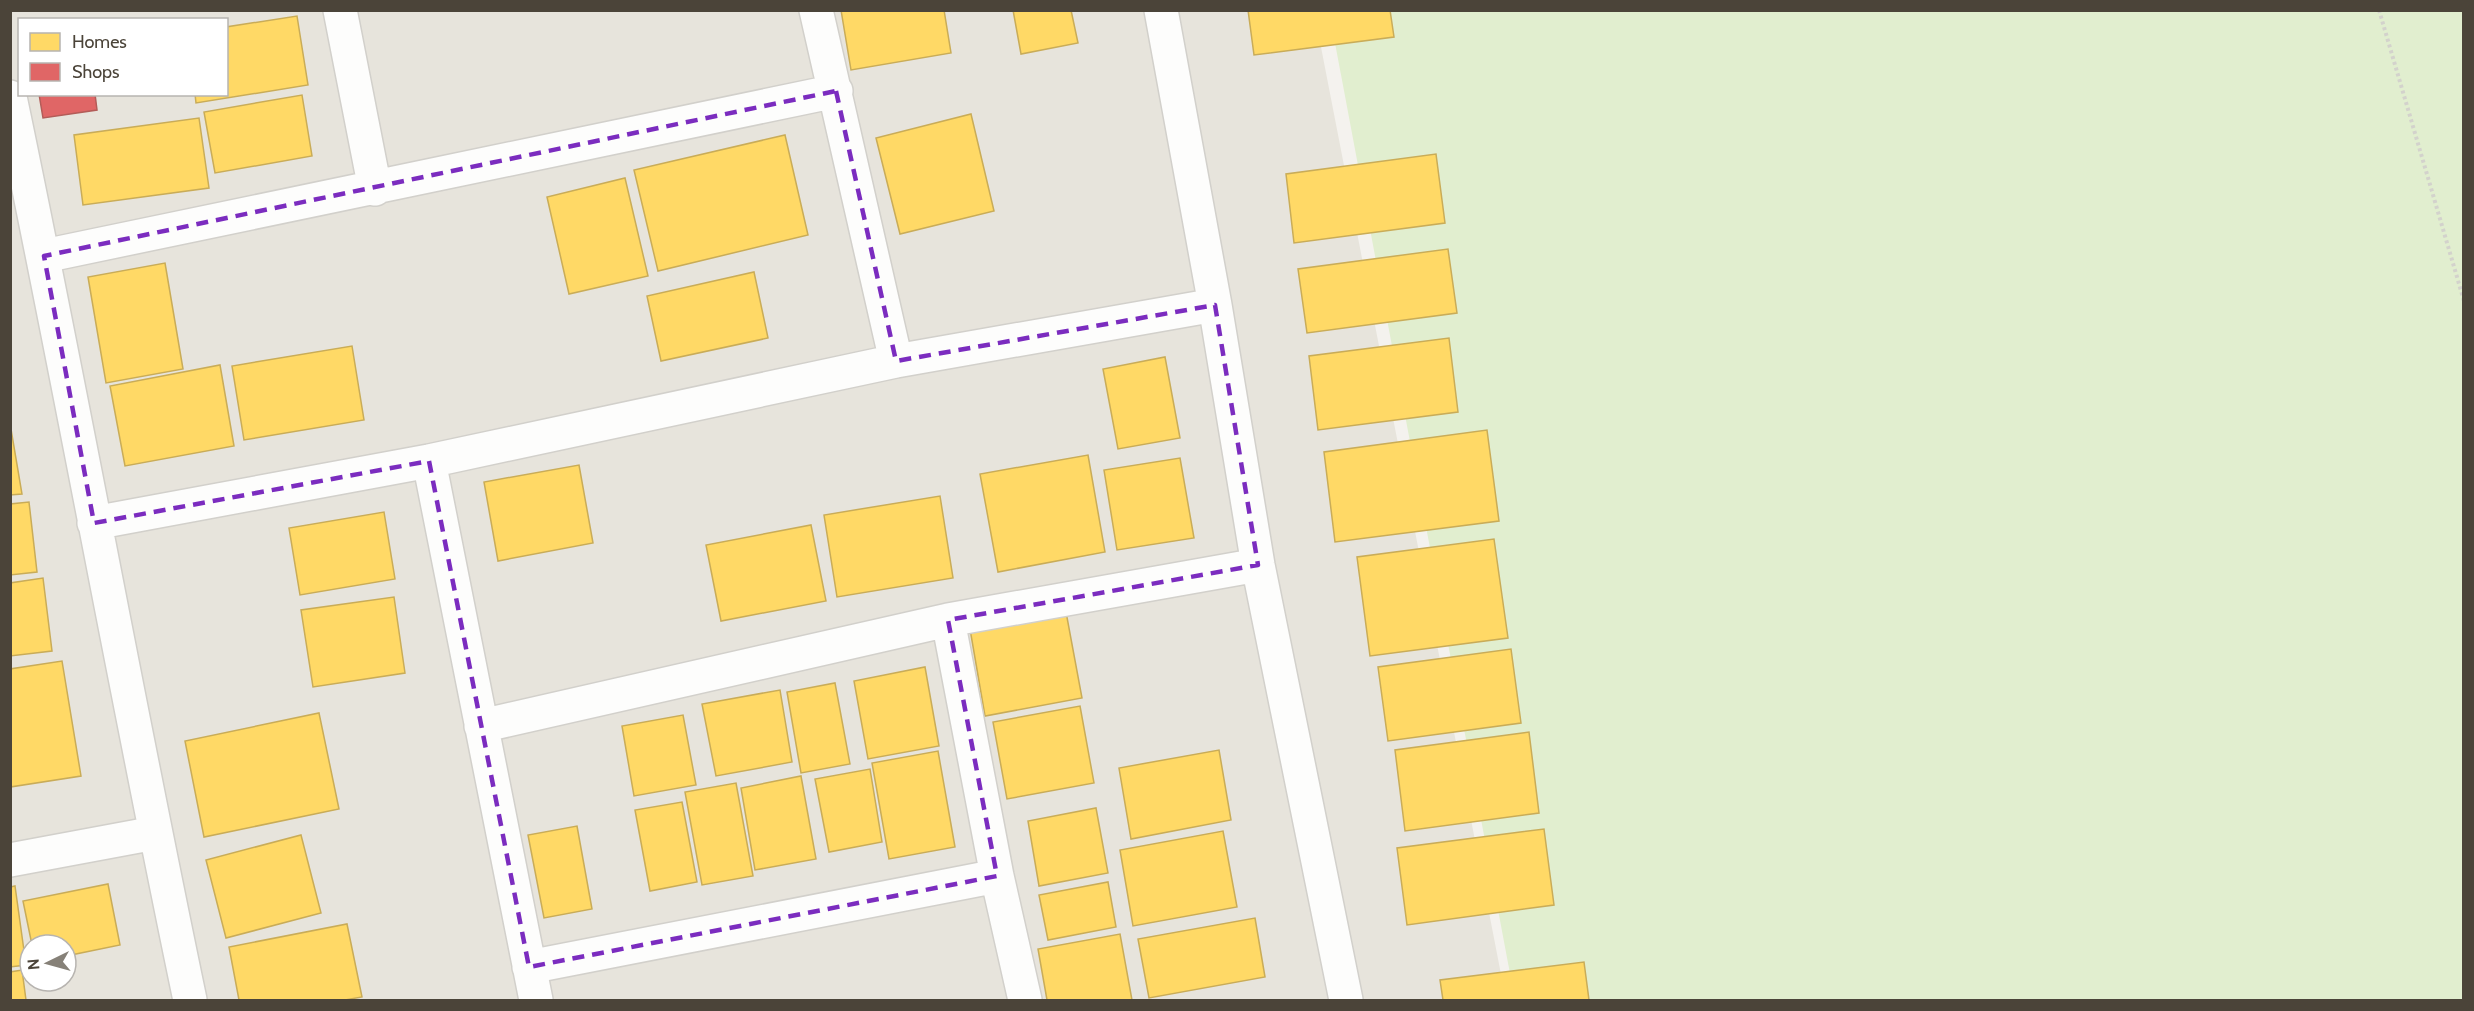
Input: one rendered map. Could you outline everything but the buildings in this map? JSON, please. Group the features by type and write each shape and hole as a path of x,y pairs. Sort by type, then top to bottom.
{"street":[{"path":"340,10 375,189"},
{"path":"816,10 896,362"},
{"path":"1161,10 1215,305 1258,565 1346,1000"},
{"path":"44,256 375,189 836,91"},
{"path":"10,97 44,256 93,523 190,1000"},
{"path":"93,523 429,461 896,362 1215,305"},
{"path":"429,461 536,1000"},
{"path":"481,726 948,620 1258,565"},
{"path":"948,620 997,876 1025,1000"},
{"path":"10,860 155,833"},
{"path":"529,967 997,876"}],"path":[{"path":"2379,10 2463,301"}],"highlighted area":[{"path":"836,91 896,361 1215,305 1258,565 948,620 997,876 529,967 429,461 94,523 44,256"}],"shaded area":[{"path":"10,11 1314,11 1506,1000 11,1000"}],"green space":[{"path":"1329,11 2463,11 2463,1000 1515,1000"}]}
